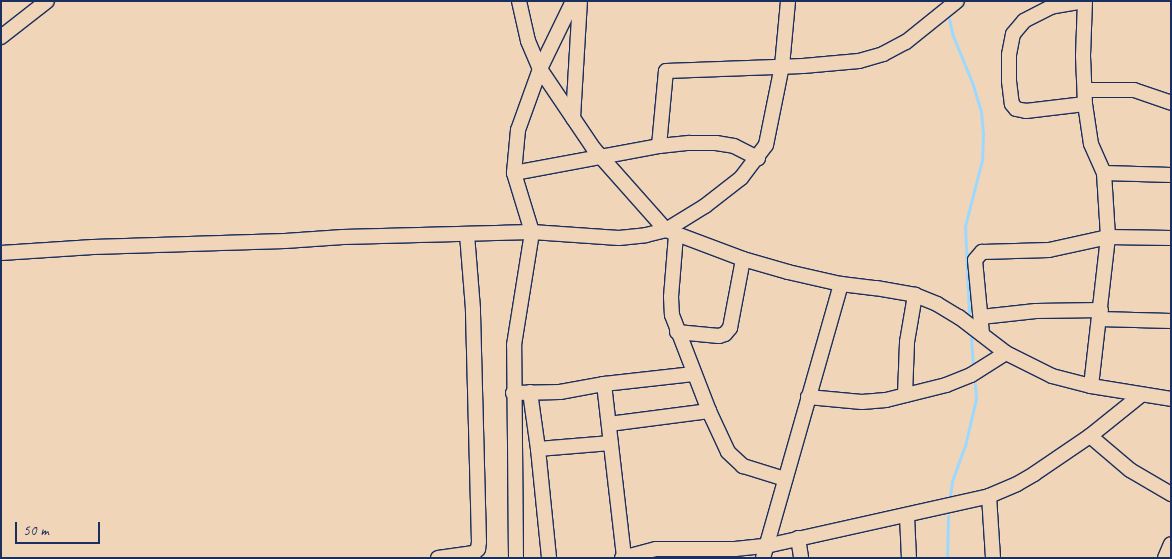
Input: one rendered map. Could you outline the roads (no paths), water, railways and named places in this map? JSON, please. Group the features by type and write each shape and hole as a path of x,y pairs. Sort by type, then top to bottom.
{"street":[{"path":"1,37 47,1"},
{"path":"519,1 528,41 540,69 589,143 671,232 743,259 841,284 915,295 937,304 982,334 1006,353 1052,376 1091,386 1171,399"},
{"path":"516,558 514,345 532,232 514,173 518,130 540,69 573,1"},
{"path":"573,118 580,1"},
{"path":"1,253 93,247 467,234 532,232 619,238 671,232 741,178 766,145 771,130 782,66 788,1"},
{"path":"659,146 664,74 666,71 858,61 883,54 906,42 957,1"},
{"path":"1091,386 1108,237 1104,173 1091,144 1085,97 1083,56 1084,1 1051,7 1024,21 1013,34 1009,55 1009,72 1012,104 1016,109 1026,111 1085,97 1134,90 1171,103"},
{"path":"514,173 604,158 659,146 716,143 734,146 758,158"},
{"path":"1104,173 1171,175"},
{"path":"671,232 672,315 693,374 709,411 728,452 742,466 785,479"},
{"path":"438,558 474,553 479,542 473,309 467,234"},
{"path":"982,334 975,260 982,252 1048,250 1108,237 1171,238"},
{"path":"678,332 719,336 725,334 730,328 743,259"},
{"path":"764,552 841,284"},
{"path":"906,395 907,342 915,295"},
{"path":"980,317 1036,311 1100,314 1171,321"},
{"path":"808,397 862,402 886,400 946,386 972,375 1006,353"},
{"path":"513,393 560,392 604,384 693,374"},
{"path":"604,384 623,558 656,549 727,549 764,552 798,538 907,516 989,496 1017,484 1090,436 1141,395"},
{"path":"530,392 538,448 549,558"},
{"path":"609,424 709,411"},
{"path":"1090,436 1130,470 1171,494"},
{"path":"538,448 611,442"},
{"path":"989,496 993,558"},
{"path":"907,516 909,558"},
{"path":"798,538 801,558"},
{"path":"1165,558 1171,544"}],"waterway":[{"path":"949,19 953,36 972,82 981,111 983,134 982,160 965,226 969,313"},
{"path":"971,338 973,364"},
{"path":"950,496 952,481 965,446 976,399 975,384"},
{"path":"947,558 948,516"}]}
